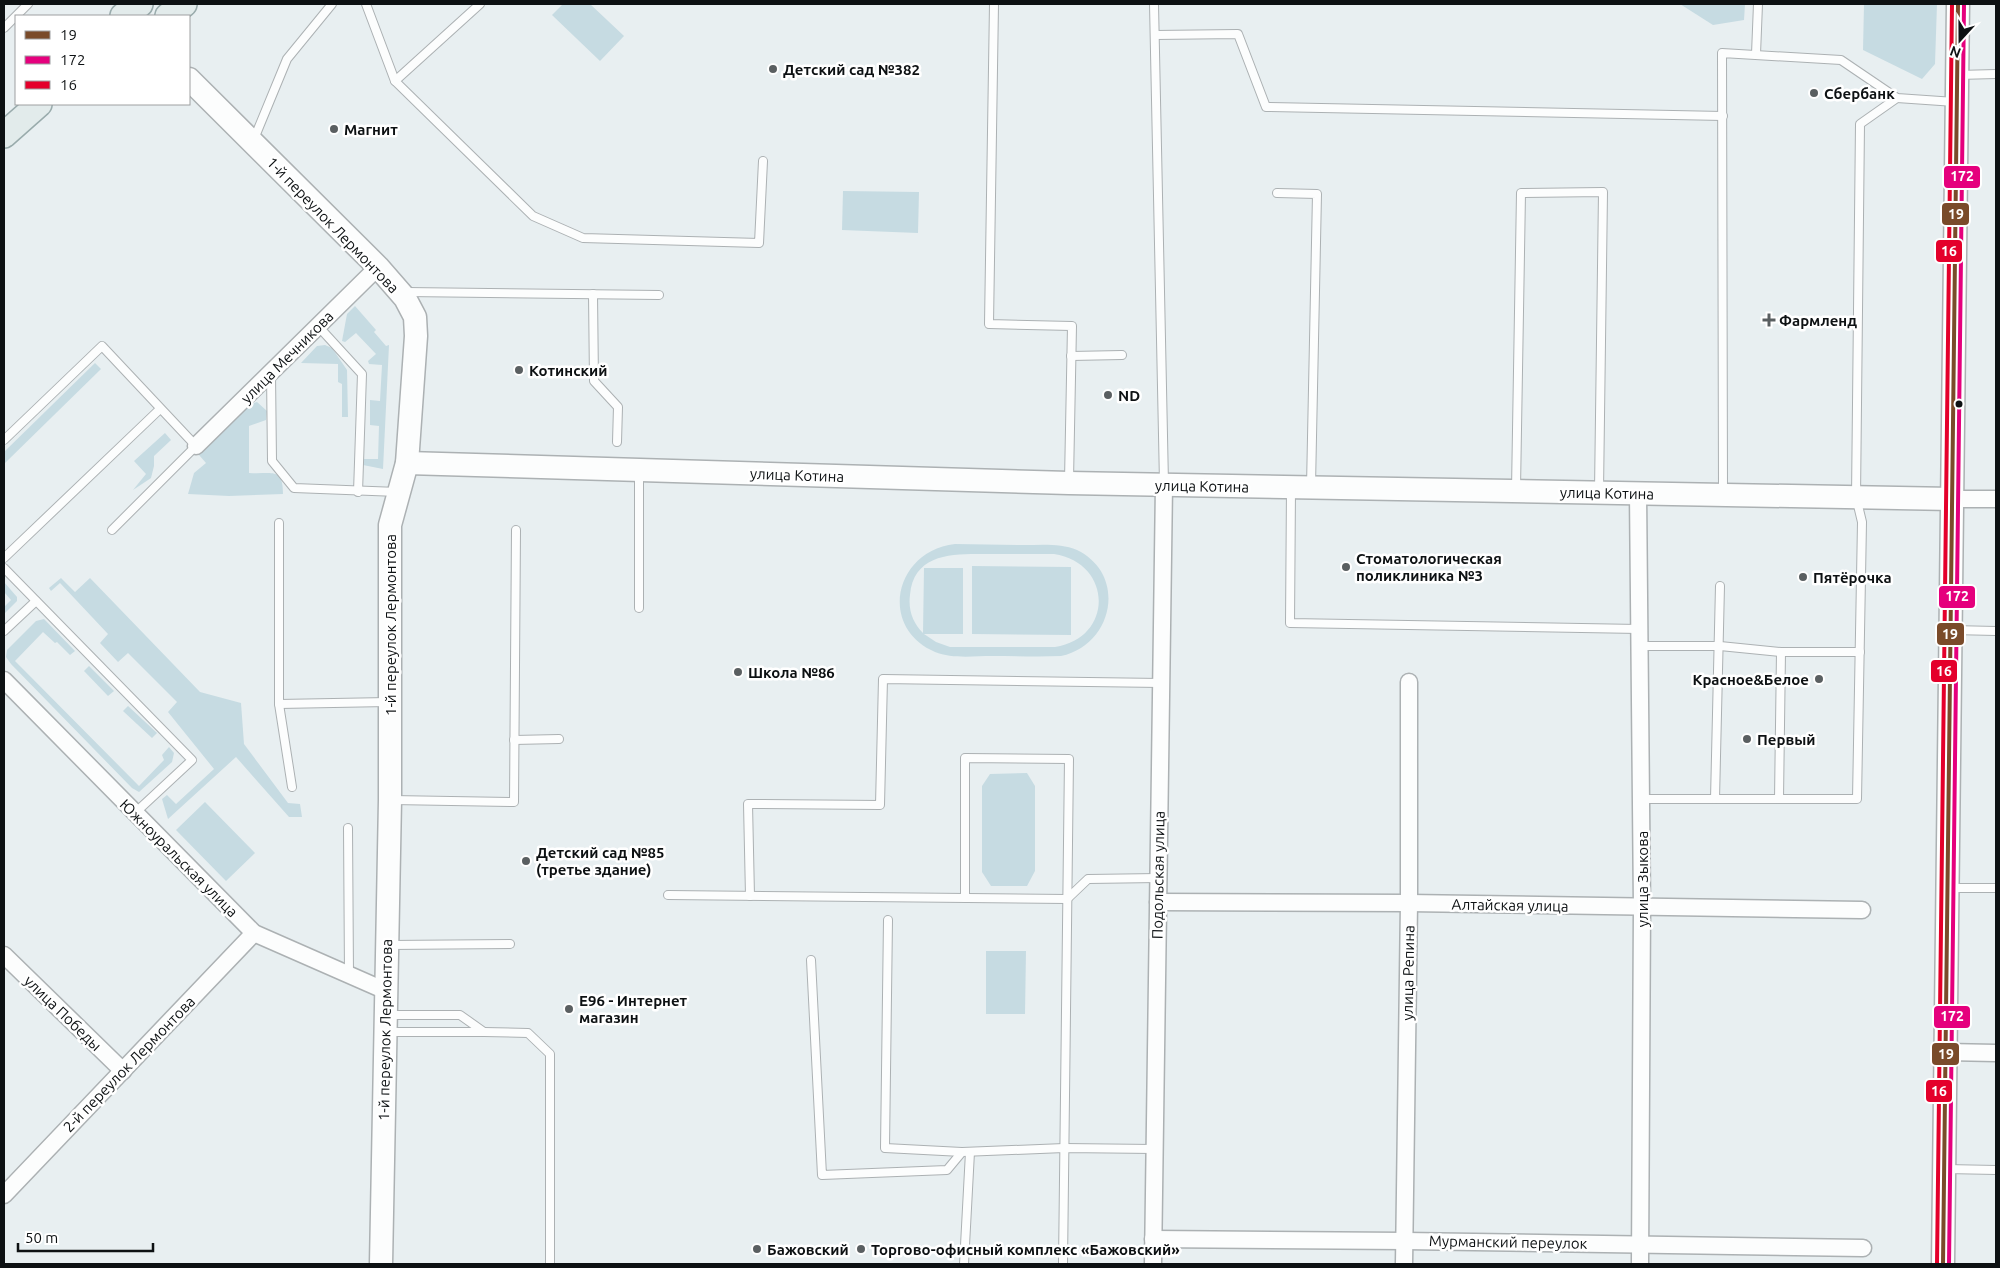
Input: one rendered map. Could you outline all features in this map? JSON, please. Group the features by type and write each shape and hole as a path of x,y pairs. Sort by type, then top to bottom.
{"main road":[{"path":"169,15 184,4"},
{"path":"4,135 38,105"}],"street":[{"path":"1943,1264 1958,4"},
{"name":"1-й переулок Лермонтова","path":"190,80 378,267 399,292 415,316 416,336 407,463 390,525 390,800 381,1264"},
{"name":"улица Мечникова","path":"196,446 378,267"},
{"name":"улица Котина","path":"407,463 1069,483 1996,499"},
{"name":"Подольская улица","path":"1152,1264 1164,485"},
{"name":"улица Зыкова","path":"1638,493 1642,907 1640,1264"},
{"name":"Южноуральская улица","path":"4,680 254,933 386,991"},
{"name":"улица Репина","path":"1404,1264 1410,903 1409,682"},
{"name":"Алтайская улица","path":"1158,902 1410,903 1862,910"},
{"name":"2-й переулок Лермонтова","path":"4,1195 254,933"},
{"name":"улица Победы","path":"4,955 123,1071"},
{"path":"1946,1052 1996,1053"},
{"name":"Мурманский переулок","path":"1153,1239 1405,1240 1863,1248"}],"lane":[{"path":"17,15 28,4"},
{"path":"252,143 287,59 332,4"},
{"path":"366,4 395,81 532,216 583,238 759,243 763,161"},
{"path":"395,81 480,4"},
{"path":"994,4 989,324 1072,326 1069,483"},
{"path":"1154,4 1164,485"},
{"path":"1756,54 1758,4"},
{"path":"4,28 15,17"},
{"path":"1155,35 1238,34 1266,107 1723,116"},
{"path":"1723,494 1722,54 1756,54 1841,60 1897,98 1957,102"},
{"path":"1957,75 1996,74"},
{"path":"1641,799 1857,799 1862,522 1856,497 1860,124 1897,98"},
{"path":"1516,491 1521,193 1603,192 1600,492"},
{"path":"1276,193 1317,194 1301,488 1290,623 1639,637 1781,652 1860,652"},
{"path":"399,292 659,295"},
{"path":"593,294 594,381 618,407 617,442"},
{"path":"318,326 362,374 358,492"},
{"path":"4,440 102,346 196,446 112,530"},
{"path":"1071,356 1122,355"},
{"path":"271,372 272,461 294,488 358,492 400,492"},
{"path":"4,558 160,409"},
{"path":"639,470 639,608"},
{"path":"279,523 279,704 292,787"},
{"path":"390,800 514,802 516,530"},
{"path":"4,568 192,760 135,813"},
{"path":"1715,799 1720,586"},
{"path":"4,631 36,601"},
{"path":"1950,630 1996,632"},
{"path":"1779,799 1781,652"},
{"path":"750,896 748,804 880,805 884,679 1161,683"},
{"path":"279,704 390,702"},
{"path":"514,740 559,738"},
{"path":"965,898 965,758 1069,760 1063,1264"},
{"path":"348,828 349,975"},
{"path":"668,895 1067,899 1088,879 1158,878"},
{"path":"1947,888 1996,888"},
{"path":"888,920 885,1148 966,1152 1064,1148 1154,1149"},
{"path":"387,945 510,944"},
{"path":"811,960 822,1175 947,1170 966,1152"},
{"path":"385,1023 460,1016 484,1032"},
{"path":"385,1023 484,1032 528,1033 550,1054 550,1264"},
{"path":"964,1264 966,1152"},
{"path":"1944,1169 1996,1170"}],"shaded area":[{"path":"563,4 590,4 624,36 600,61 552,15"},
{"path":"1680,4 1745,4 1744,20 1713,25"},
{"path":"1864,4 1937,4 1935,64 1922,79 1863,50"},
{"path":"843,191 919,192 918,233 842,230"},
{"path":"355,306 376,330 374,332 386,346 389,345 383,469 363,465 364,459 378,459 379,426 370,425 370,400 380,401 382,365 369,364 368,361 376,354 356,333 345,342 342,341 347,314"},
{"path":"325,345 332,348 347,370 348,417 342,417 342,384 338,382 338,364 301,363 317,346"},
{"path":"95,363 101,369 4,464 4,452"},
{"path":"257,402 267,411 266,420 249,426 249,473 269,473 278,476 281,479 283,494 229,496 188,494 194,473 206,463 199,455 251,404"},
{"path":"165,433 171,440 154,456 151,478 133,490 146,474 134,461"},
{"path":"955,544 1051,545 1077,550 1093,561 1103,576 1108,592 1108,608 1102,624 1093,638 1079,649 1061,656 963,657 935,652 917,641 906,626 900,609 901,592 907,575 918,560 934,550","holes":["966,554 1054,554 1073,560 1087,571 1096,585 1099,600 1096,616 1088,630 1074,641 1055,647 950,647 936,642 924,634 963,634 963,568 924,568 923,633 916,625 912,616 910,595 913,580 929,562 940,558"]},
{"path":"972,566 1071,567 1071,635 972,634"},
{"path":"61,578 75,592 90,578 200,692 241,703 244,744 288,803 300,804 302,817 289,817 236,757 168,819 162,799 167,795 176,804 214,769 168,712 177,702 128,653 118,662 100,643 108,634 60,583 51,591 49,588"},
{"path":"4,582 17,597 17,601 4,614 4,607 11,600 4,592"},
{"path":"44,619 75,651 70,655 43,632 15,661 139,786 164,760 162,755 169,747 174,753 172,762 139,792 132,788 6,657 7,650 36,621"},
{"path":"89,666 114,691 108,696 84,671"},
{"path":"128,706 157,733 152,738 123,711"},
{"path":"1027,773 1035,786 1035,871 1027,886 991,886 982,872 982,786 990,774"},
{"path":"205,802 255,853 226,881 176,830"},
{"path":"986,951 1026,951 1025,1014 986,1014"}],"transit line":[{"name":"16","path":"1937,1264 1952,4"},
{"name":"19","path":"1943,1264 1958,4"},
{"name":"172","path":"1949,1264 1964,4"}],"place":[{"name":"Детский сад №382","path":"773,69"},
{"name":"Сбербанк","path":"1814,93"},
{"name":"Магнит","path":"334,129"},
{"name":"Фармленд","path":"1769,320"},
{"name":"Котинский","path":"519,370"},
{"name":"ND","path":"1108,395"},
{"name":"Стоматологическая поликлиника №3","path":"1346,567"},
{"name":"Пятёрочка","path":"1803,577"},
{"name":"Школа №86","path":"738,672"},
{"name":"Красное&Белое","path":"1819,679"},
{"name":"Первый","path":"1747,739"},
{"name":"Детский сад №85 (третье здание)","path":"526,861"},
{"name":"Е96 - Интернет магазин","path":"569,1009"},
{"name":"Бажовский","path":"757,1249"},
{"name":"Торгово-офисный комплекс «Бажовский»","path":"861,1249"}]}
